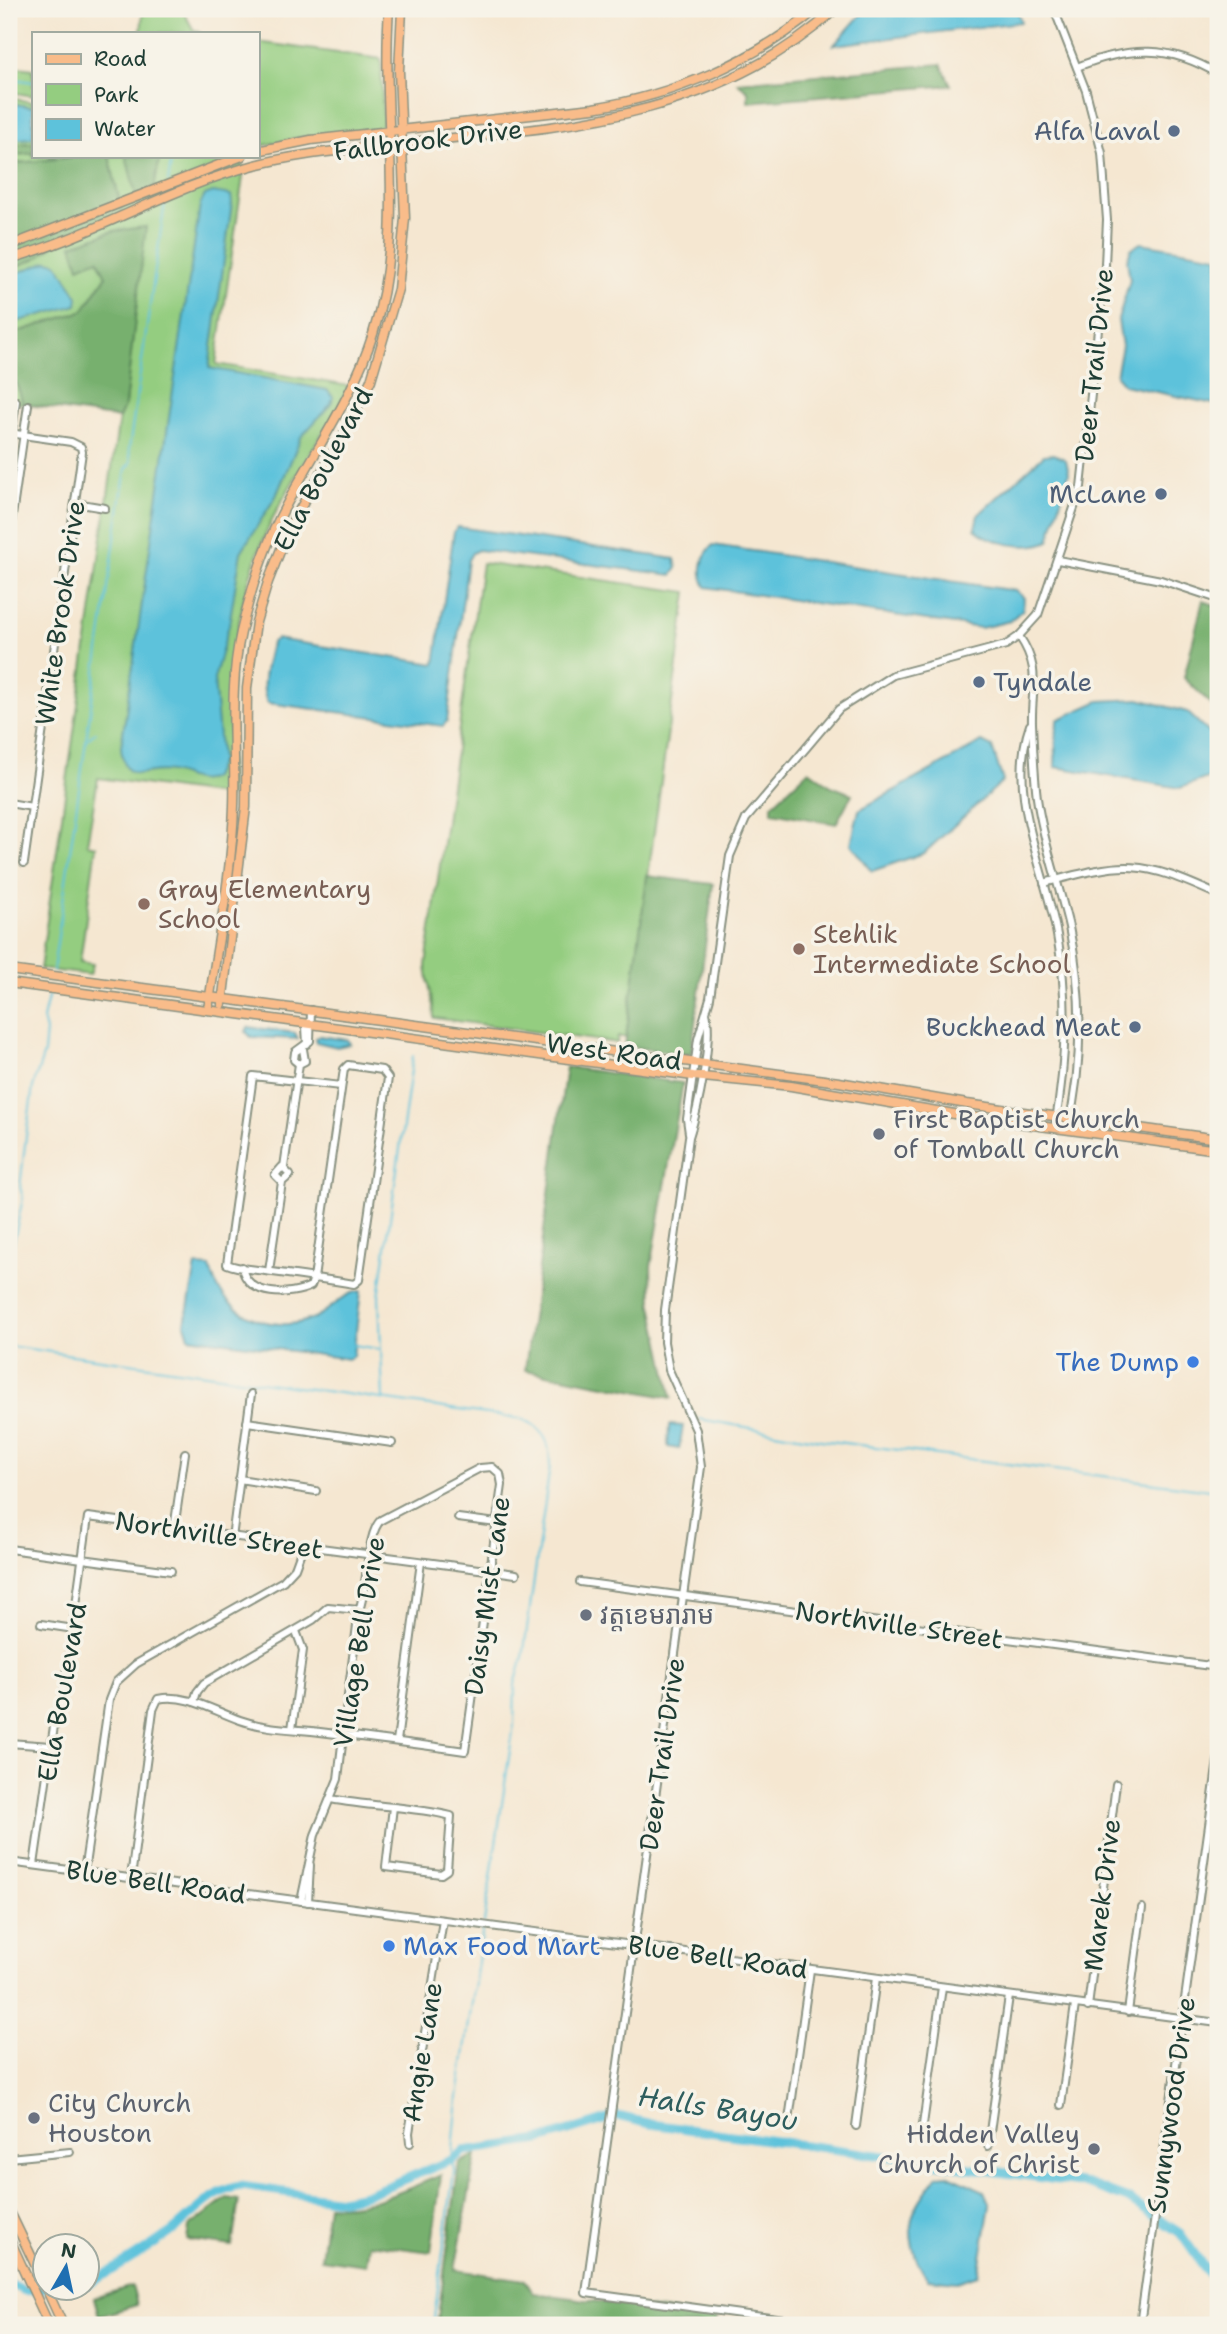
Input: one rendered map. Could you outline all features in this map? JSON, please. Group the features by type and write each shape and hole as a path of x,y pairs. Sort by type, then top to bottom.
{"main road":[{"name":"Ella Boulevard","path":"208,1010 234,805 235,667 249,602 278,520 349,397 370,343 383,296 392,217 386,50 389,9"},
{"name":"Ella Boulevard","path":"222,1012 246,804 247,678 261,605 290,526 360,402 379,358 396,298 405,218 399,71 402,9"},
{"name":"Fallbrook Drive","path":"260,151 638,100 722,69 780,36 817,9"},
{"name":"Fallbrook Drive","path":"9,259 182,191 266,162 390,144 595,121 641,112 727,81 788,47 836,9"},
{"path":"780,36 788,47"},
{"path":"260,151 266,162"},
{"path":"9,246 236,158"},
{"path":"174,180 182,191"},
{"path":"383,296 396,298"},
{"path":"349,397 360,402"},
{"path":"249,602 261,605"},
{"path":"234,805 246,804"},
{"path":"225,892 237,893"},
{"name":"West Road","path":"9,970 792,1076 1218,1139"},
{"name":"West Road","path":"9,983 618,1066 790,1086 966,1116 1218,1150"},
{"path":"390,1033 391,1023"},
{"path":"462,1044 464,1032"},
{"path":"618,1066 619,1053"},
{"path":"790,1086 792,1076"},
{"path":"877,1100 880,1090"},
{"path":"966,1116 967,1104"},
{"path":"9,2210 32,2258"},
{"path":"9,2238 23,2273 50,2325"},
{"path":"52,2302 63,2325"}],"street":[{"name":"Deer Trail Drive","path":"822,2325 586,2293 637,1946 701,1467 696,1430 669,1370 664,1329 689,1137 695,1120 699,1064 709,1022 706,1013 734,842 746,819 839,709 893,675 1006,645 1019,636 1038,615 1081,487 1106,242 1102,153 1077,68 1054,9"},
{"path":"1077,68 1101,58 1154,51 1190,58 1218,74"},
{"path":"9,452 16,401"},
{"path":"9,537 28,405"},
{"path":"10,433 24,435"},
{"name":"White Brook Drive","path":"24,435 71,442 81,447 83,457 24,863"},
{"path":"75,503 105,508"},
{"path":"1058,561 1161,580 1218,599"},
{"path":"1019,636 1034,668 1032,720 1037,796 1069,928 1079,1028 1068,1129"},
{"path":"1032,720 1023,755 1027,816 1057,932 1066,1020 1055,1127"},
{"path":"9,803 32,807"},
{"path":"1044,883 1106,867 1143,866 1176,876 1218,895"},
{"path":"1057,932 1069,928"},
{"path":"270,1271 282,1182 290,1175 284,1167 299,1064 304,1060 305,1046 310,1041 311,1010"},
{"path":"242,1267 243,1274 255,1285 278,1294 299,1292 311,1286 314,1278 345,1067 386,1073 388,1078 359,1280 354,1284 314,1278 270,1271 242,1267 227,1264 251,1080 259,1074 341,1086"},
{"path":"232,1538 251,1394"},
{"path":"247,1422 392,1443"},
{"path":"174,1529 185,1453"},
{"name":"Daisy Mist Lane","path":"397,1741 465,1751 502,1485 500,1474 486,1466 472,1473"},
{"name":"Village Bell Drive","path":"305,1902 312,1875 309,1863 315,1835 338,1779 359,1610 366,1594 374,1529 381,1520 472,1473"},
{"path":"239,1479 316,1491"},
{"name":"Northville Street","path":"88,1517 516,1574"},
{"name":"Ella Boulevard","path":"34,1866 51,1746 64,1693 74,1629 88,1517"},
{"path":"458,1518 497,1523"},
{"path":"84,1872 109,1700 116,1682 136,1664 283,1581 295,1568 303,1546"},
{"path":"9,1549 172,1571"},
{"path":"131,1878 154,1703 161,1698 194,1702 248,1722 397,1741 421,1562"},
{"name":"Northville Street","path":"580,1581 1218,1667"},
{"path":"194,1702 204,1683 296,1631 328,1607 359,1610"},
{"path":"41,1623 74,1629"},
{"path":"292,1729 303,1650 296,1631"},
{"path":"9,1743 51,1746"},
{"name":"Sunnywood Drive","path":"1140,2325 1218,1760"},
{"name":"Marek Drive","path":"1088,2007 1116,1784"},
{"path":"331,1799 393,1807 451,1815 447,1870 441,1874 386,1867 393,1807"},
{"name":"Blue Bell Road","path":"9,1862 1218,2023"},
{"path":"1128,2012 1142,1908"},
{"name":"Angie Lane","path":"410,2143 409,2133 443,1920"},
{"path":"788,2127 810,1969"},
{"path":"856,2126 876,1978"},
{"path":"922,2133 942,1987"},
{"path":"988,2146 1009,1996"},
{"name":"Marek Drive","path":"1060,2105 1075,2005"},
{"path":"9,2158 70,2152"}],"green space":[{"path":"143,9 182,9 193,29 198,32 141,32"},
{"path":"259,42 381,59 383,122 379,129 302,137 259,147"},
{"path":"941,64 951,85 748,102 748,91 737,82"},
{"path":"9,66 32,69 32,96 9,92"},
{"path":"9,98 32,102 32,143 9,145"},
{"path":"32,143 32,153 9,156 9,145"},
{"path":"32,153 32,158 67,158 9,164 9,156"},
{"path":"67,158 109,158 123,215 70,233 37,258 9,270 9,164"},
{"path":"109,158 242,158 243,177 216,364 349,386 272,520 247,586 239,621 231,690 230,796 98,778 87,844 96,846 80,962 93,964 90,975 40,969 119,418 125,405 145,227 98,259 106,276 83,311 9,335 9,270 37,258 70,234 122,215"},
{"path":"126,158 160,158 150,212 140,212"},
{"path":"146,227 125,405 119,418 23,404 16,382 9,378 9,335 83,311 106,277 98,259 79,267 72,245 113,231"},
{"path":"9,378 16,382 23,404 9,402"},
{"path":"482,563 687,592 626,1037 618,1037 617,1043 434,1018 426,965"},
{"path":"1203,600 1218,607 1218,711 1184,678"},
{"path":"809,770 831,786 852,794 836,824 772,812 772,805"},
{"path":"647,876 713,884 691,1055 625,1046"},
{"path":"566,1067 683,1083 651,1266 652,1305 672,1398 525,1370"},
{"path":"476,2155 455,2270 525,2280 533,2293 717,2317 716,2325 437,2325 459,2163"},
{"path":"441,2175 431,2252 369,2244 366,2265 321,2259 328,2205 343,2206 372,2201"},
{"path":"227,2198 239,2200 232,2246 187,2240 189,2227"},
{"path":"132,2286 137,2305 99,2316 95,2302 102,2302 102,2295"}],"water":[{"path":"866,9 1017,9 1021,22 834,45"},
{"path":"9,103 32,107 32,138 9,140"},
{"path":"213,192 231,195 232,203 209,368 327,390 333,397 331,404 301,437 276,496 241,552 229,625 214,679 221,760 213,778 201,780 170,772 131,772 123,760 121,747 200,205 205,195"},
{"path":"1141,243 1218,256 1218,405 1124,385 1116,376 1122,346 1118,320 1130,280 1127,260 1131,249"},
{"path":"48,261 57,263 78,297 77,305 9,324 9,276"},
{"path":"1054,454 1066,460 1069,473 1049,541 1021,546 991,539 975,529 978,515 1044,455"},
{"path":"458,527 675,559 677,568 672,575 478,550 472,553 468,560 447,721 443,726 268,703 264,690 265,674 271,643 276,639 435,664 454,531"},
{"path":"713,545 1016,591 1024,598 1023,609 1010,621 981,628 706,587 702,565"},
{"path":"1139,699 1187,712 1218,741 1218,774 1180,788 1055,767 1057,720 1099,701"},
{"path":"982,742 992,747 1003,781 924,853 872,871 851,844 859,810"},
{"path":"248,1027 295,1033 298,1039 251,1037 246,1032"},
{"path":"319,1036 348,1040 350,1044 337,1047 316,1042 315,1038"},
{"path":"196,1266 210,1267 224,1297 236,1308 265,1322 298,1323 314,1318 348,1295 361,1291 353,1356 349,1359 189,1337 185,1324"},
{"path":"669,1425 683,1426 679,1449 668,1447"},
{"path":"947,2174 984,2191 990,2205 978,2275 957,2282 928,2279 919,2265 911,2238 912,2220 919,2202 938,2175"}],"waterway":[{"path":"9,78 32,82"},
{"path":"168,182 172,158"},
{"path":"53,971 120,504 126,469 131,463 129,449 165,202"},
{"path":"89,738 96,732"},
{"path":"9,1263 23,1198 20,1187 26,1136 33,1087 44,1053 46,1031 43,1019 49,993"},
{"path":"383,1399 379,1297 413,1056"},
{"path":"354,1345 379,1349"},
{"path":"9,1346 522,1419 541,1432 549,1450 550,1466 523,1657 515,1684 514,1724 484,1923"},
{"path":"699,1419 821,1440 1218,1491"},
{"path":"433,2325 454,2171 452,2160 458,2097 483,1928"},
{"name":"Halls Bayou","path":"102,2276 150,2247 211,2198 230,2188 241,2186 341,2200 365,2195 452,2160 464,2151 540,2140 617,2116 651,2124 1087,2184 1128,2199 1180,2233 1218,2287"},
{"name":"Halls Bayou","path":"9,2283 25,2291 32,2290"}],"place":[{"name":"Alfa Laval","path":"1174,131"},
{"name":"McLane","path":"1161,494"},
{"name":"Tyndale","path":"979,682"},
{"name":"Gray Elementary School","path":"144,904"},
{"name":"Stehlik Intermediate School","path":"799,949"},
{"name":"Buckhead Meat","path":"1135,1027"},
{"name":"First Baptist Church of Tomball Church","path":"879,1134"},
{"name":"The Dump","path":"1193,1362"},
{"name":"វត្តខេមរារាម","path":"586,1615"},
{"name":"Max Food Mart","path":"389,1946"},
{"name":"City Church Houston","path":"34,2118"},
{"name":"Hidden Valley Church of Christ","path":"1094,2149"}]}
